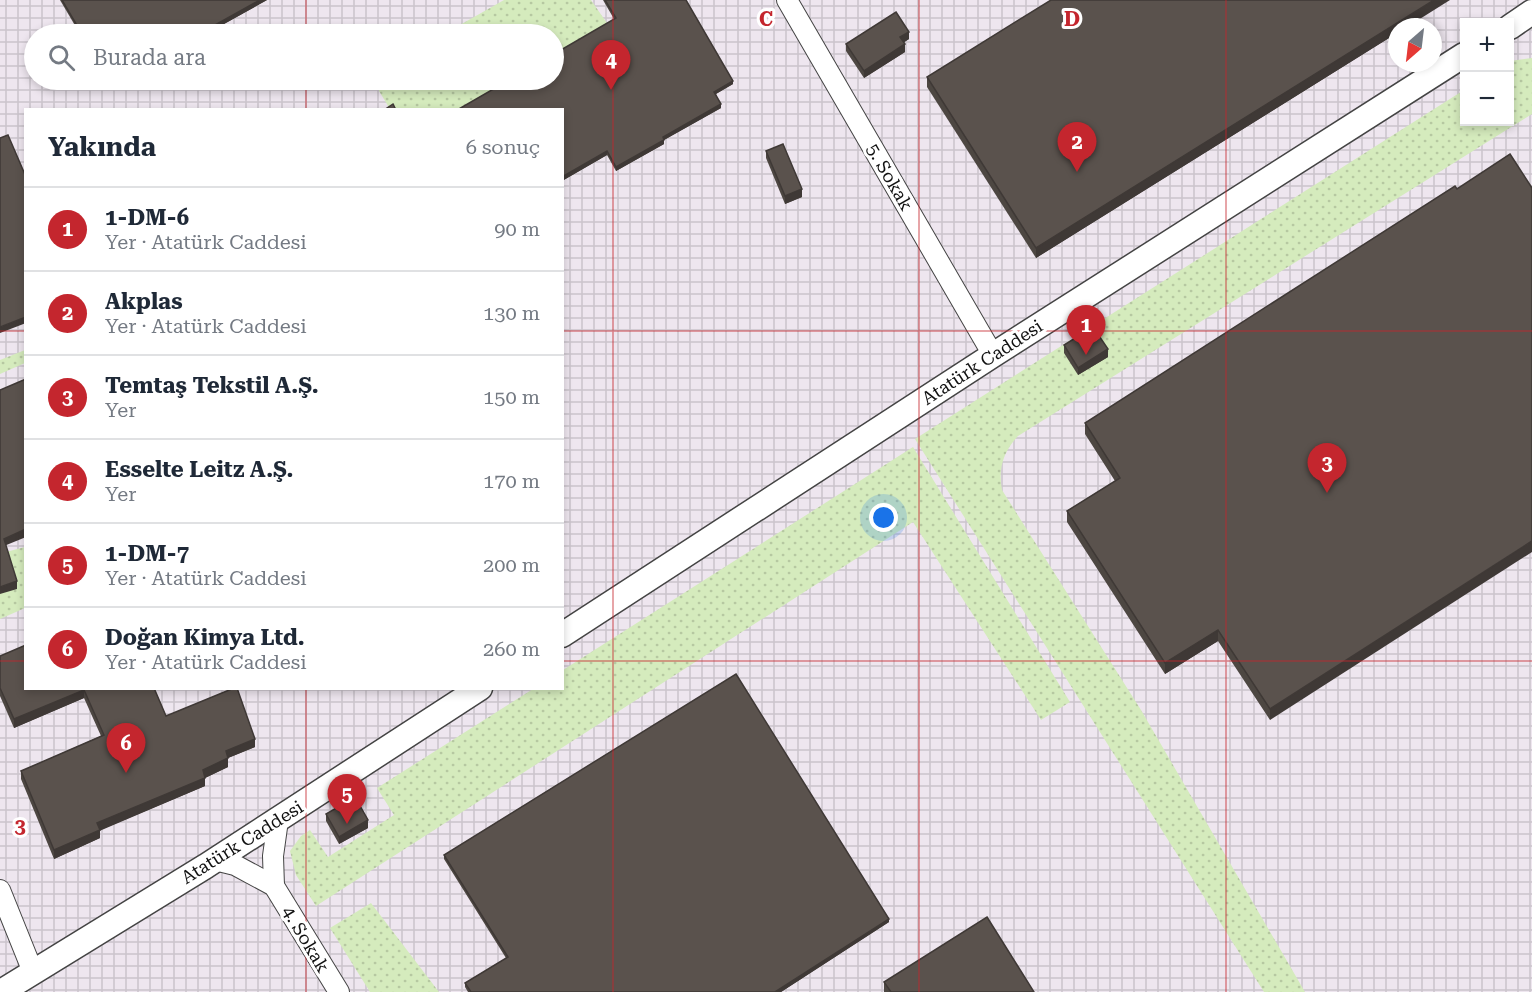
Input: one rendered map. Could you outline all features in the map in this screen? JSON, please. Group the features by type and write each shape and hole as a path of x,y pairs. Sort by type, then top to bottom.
{"street":[{"name":"5. Sokak","path":"787,0 993,355"},
{"path":"1514,24 1532,12"},
{"path":"1514,27 1532,29"},
{"name":"Atatürk Caddesi","path":"564,634 993,355 1460,58"},
{"name":"Atatürk Caddesi","path":"1,992 215,860 477,690"},
{"path":"215,860 235,865 274,886 273,847 278,819"},
{"name":"4. Sokak","path":"274,886 339,992"},
{"path":"0,890 33,972"}],"shaded area":[{"path":"0,0 1532,0 1532,992 0,992"}],"green space":[{"path":"504,0 591,0 609,26 564,52 564,24 462,24"},
{"path":"1532,58 1532,114 1514,125 1514,72 1514,60"},
{"path":"498,90 466,108 389,108 379,91"},
{"path":"1460,93 1460,126 1513,126 1018,436 1005,455 1001,468 1002,490 1141,710 1305,992 1264,992 915,439"},
{"path":"24,350 24,363 0,374 0,360"},
{"path":"913,447 1070,702 1041,720 913,522 316,906 296,875 290,851 301,836 310,830 328,857 394,815 377,788 531,690 564,690 564,669"},
{"path":"24,547 24,608 0,619 0,594 6,552"},
{"path":"371,903 439,992 370,992 330,928"}],"building":[{"path":"62,0 260,0 217,24 76,24"},
{"path":"605,0 686,0 733,81 714,92 721,104 616,167 607,151 564,176 564,108 460,108 492,90 564,90 564,48 616,18"},
{"path":"1051,0 1434,0 1405,18 1388,18 1388,29 1036,248 927,77"},
{"path":"896,12 909,32 900,37 905,44 864,71 846,44"},
{"path":"8,135 24,172 24,318 0,327 0,138"},
{"path":"783,144 802,189 785,196 766,151"},
{"path":"1510,154 1532,188 1532,541 1270,709 1218,630 1165,663 1067,511 1120,478 1085,423 1455,186 1457,189"},
{"path":"1093,327 1108,349 1078,368 1064,345"},
{"path":"24,380 24,530 4,539 17,581 0,587 0,390"},
{"path":"24,646 24,690 84,690 14,719 0,688 0,656"},
{"path":"736,674 889,919 775,992 471,992 465,983 508,957 444,855"},
{"path":"84,690 155,690 166,716 229,690 238,690 255,739 226,751 228,758 203,770 205,778 97,823 100,830 54,850 21,771 104,735"},
{"path":"355,797 368,820 339,837 326,814"},
{"path":"987,917 1034,992 891,992 884,982"}],"place":[{"name":"Esselte Leitz A.Ş.","path":"611,90"},
{"name":"Akplas","path":"1077,172"},
{"name":"1-DM-6","path":"1086,355"},
{"name":"Temtaş Tekstil A.Ş.","path":"1327,493"},
{"name":"Doğan Kimya Ltd.","path":"126,773"},
{"name":"1-DM-7","path":"347,824"}]}
